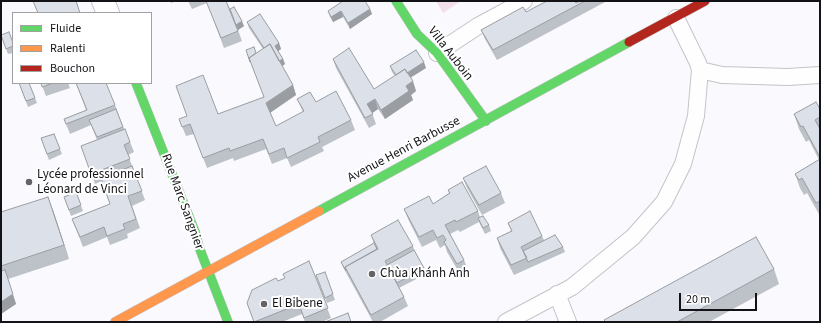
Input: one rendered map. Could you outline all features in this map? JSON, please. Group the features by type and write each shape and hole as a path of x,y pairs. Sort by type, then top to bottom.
{"main road":[{"name":"Villa Auboin","path":"396,1 417,34 437,53 486,121"},
{"name":"Avenue Henri Barbusse","path":"115,322 705,1"},
{"name":"Rue Marc Sangnier","path":"136,84 195,232 199,247 228,322"}],"street":[{"path":"103,1 108,12"}],"lane":[{"path":"437,53 478,26 524,1"},
{"path":"506,322 572,287 633,237 664,202 683,164 696,116 700,70 676,18"},
{"path":"700,70 722,75 788,77 820,75"},
{"path":"557,294 568,322"}],"shaded area":[{"path":"436,1 461,1 443,13"}],"building":[{"path":"33,1 76,1 80,12 38,12"},
{"path":"206,1 226,1 238,31 221,38"},
{"path":"343,1 365,1 370,9 348,23 341,11 331,17 328,11"},
{"path":"547,1 574,1 576,3 585,1 493,50 481,30 523,7 526,12"},
{"path":"234,7 242,21 236,25 230,9"},
{"path":"260,14 279,43 275,46 283,59 279,61 270,44 264,48 247,22"},
{"path":"9,32 12,40 12,46 6,49 1,35"},
{"path":"270,44 293,85 266,103 276,126 304,111 297,99 310,92 316,102 336,91 351,120 318,137 320,142 287,158 284,148 269,154 263,139 230,151 229,148 203,158 190,124 182,127 179,119 187,116 176,86 203,75 218,114 264,97 249,58"},
{"path":"254,47 256,53 249,58 250,62 246,50"},
{"path":"349,48 374,89 405,69 413,81 406,86 409,91 381,110 375,99 367,104 373,114 365,118 333,59"},
{"path":"416,50 424,62 407,73 405,69 396,75 390,66"},
{"path":"19,84 29,84 35,98 26,101"},
{"path":"41,84 50,84 42,87"},
{"path":"76,84 106,84 115,105 66,124 64,119 87,110"},
{"path":"816,102 820,109 820,117 815,120 820,129 820,157 803,126 801,127 794,114"},
{"path":"116,109 123,127 97,137 89,120"},
{"path":"125,129 130,142 124,145 130,159 91,174 81,146"},
{"path":"54,134 60,149 47,154 41,138"},
{"path":"820,159 820,201 816,203 802,178 799,180 795,174"},
{"path":"132,166 142,191 128,196 136,219 123,224 125,229 107,236 104,227 80,237 72,219 110,204 101,178"},
{"path":"486,166 501,193 479,205 463,178"},
{"path":"462,182 478,211 456,222 455,220 445,225 464,260 457,264 444,242 446,240 443,235 437,238 433,230 419,237 404,209 429,196 433,204 450,193 448,190"},
{"path":"76,192 81,205 69,210 64,197"},
{"path":"48,197 64,245 1,266 1,212"},
{"path":"530,211 542,236 521,247 527,258 511,265 497,238 512,231 508,223"},
{"path":"483,216 489,225 483,228 478,218"},
{"name":"Chùa Khánh Anh","path":"398,220 413,246 385,261 404,297 371,315 345,267 378,249 371,235"},
{"path":"555,235 563,247 528,262 523,251"},
{"path":"756,237 774,269 677,322 606,322 604,320"},
{"path":"374,243 377,249 345,267 346,271 341,262"},
{"path":"414,250 424,268 397,283 387,265"},
{"path":"309,261 328,308 304,318 299,304 254,322 247,303 252,290 276,278 278,281 285,278 283,274"},
{"path":"5,270 13,294 1,302 1,271"},
{"path":"325,272 333,294 325,298 316,275"},
{"path":"348,313 351,322 325,322"}],"traffic: fast":[{"path":"396,1 417,34 437,53 486,121"},
{"path":"319,211 629,42"},
{"path":"136,84 195,232 199,247 228,322"}],"traffic: slow":[{"path":"115,322 319,211"}],"traffic: jam":[{"path":"629,42 705,1"}],"place":[{"name":"Lycée professionnel Léonard de Vinci","path":"29,182"},
{"name":"Chùa Khánh Anh","path":"372,274"},
{"name":"El Bibene","path":"264,304"}]}
